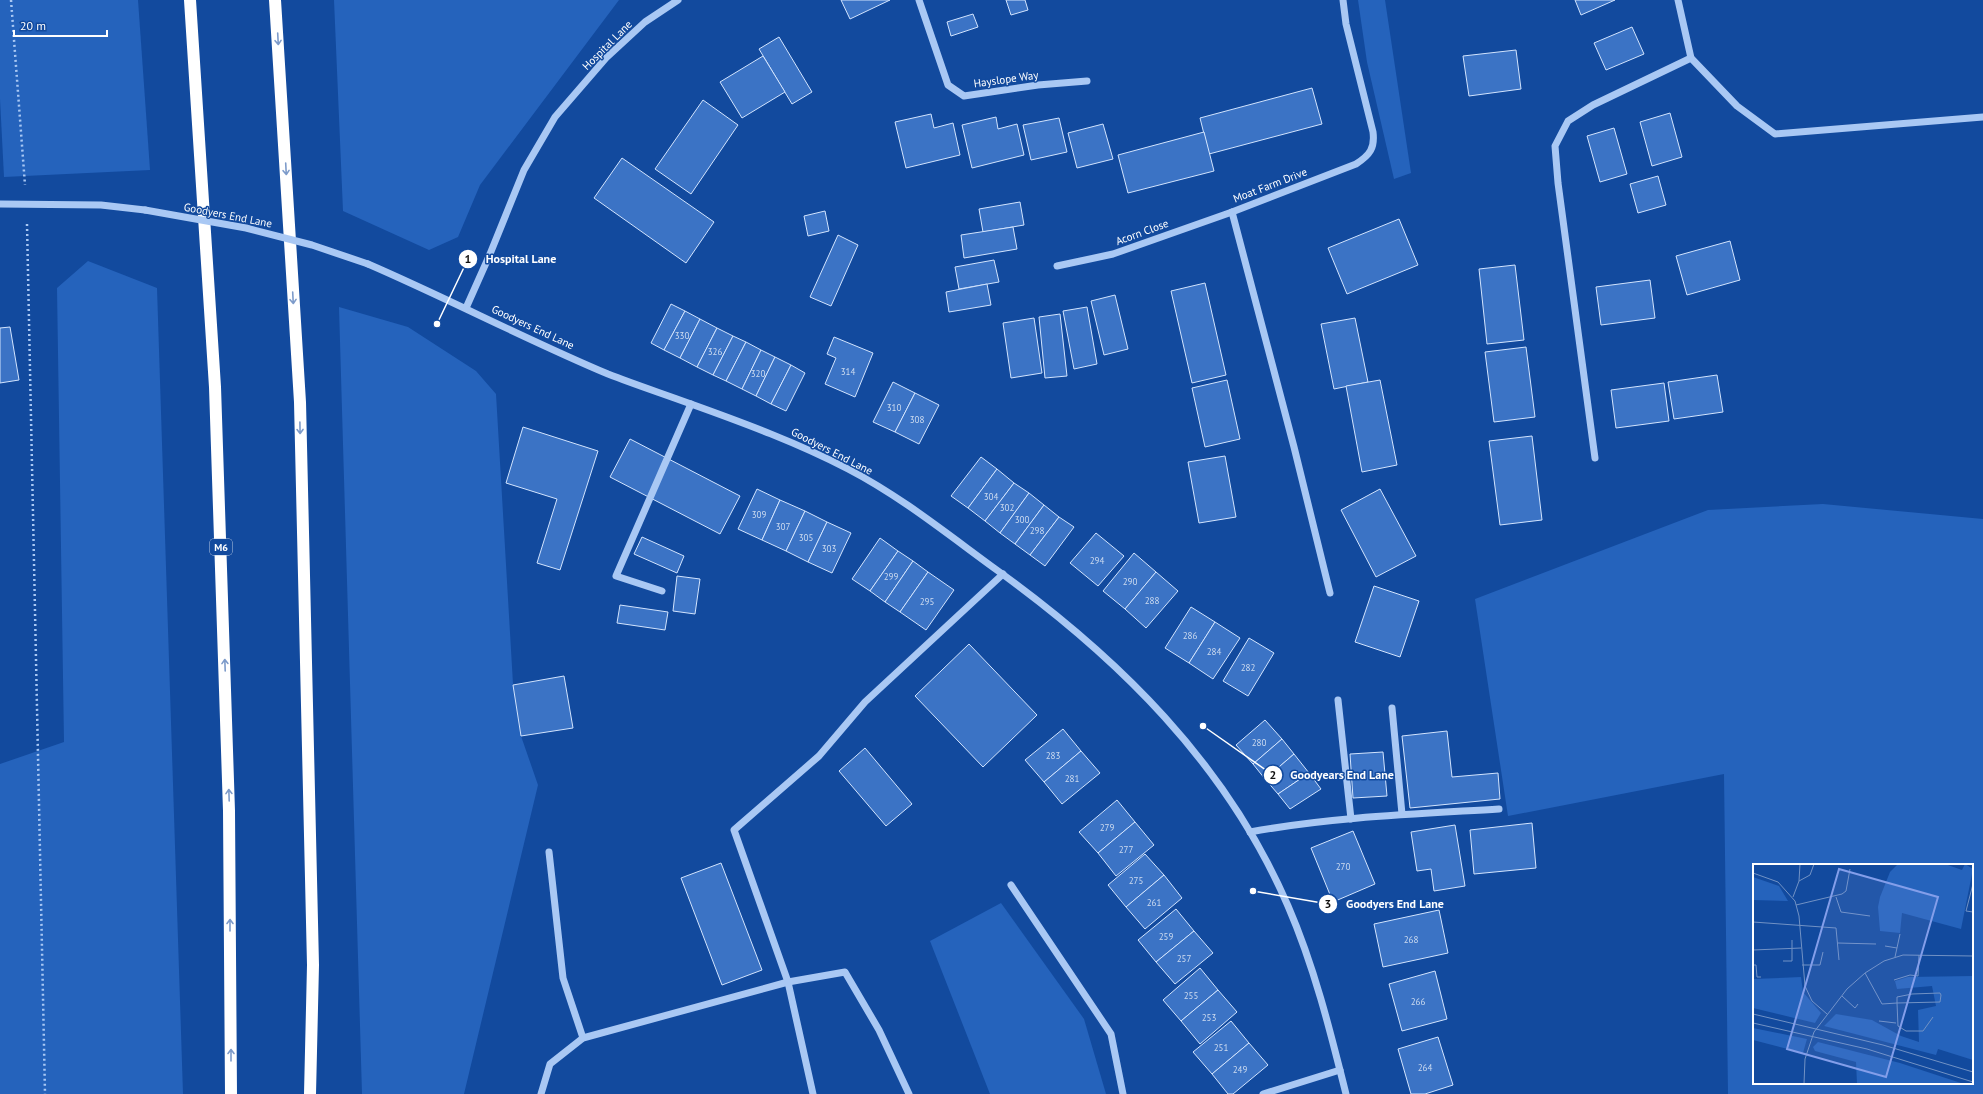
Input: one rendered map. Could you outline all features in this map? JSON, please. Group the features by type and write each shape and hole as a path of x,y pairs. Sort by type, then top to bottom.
{"highway":[{"name":"M6","path":"190,0 216,402 230,811 231,1094"},
{"path":"275,0 300,402 312,965 310,1094"}],"street":[{"name":"Hospital Lane","path":"466,308 490,254 524,170 555,117 606,58 645,22 678,0"},
{"name":"Hayslope Way","path":"919,0 948,85 964,96 1038,85 1087,81"},
{"name":"Moat Farm Drive","path":"1330,593 1294,447 1232,212 1356,164 1366,158 1372,151 1374,141 1373,132 1346,24 1343,0"},
{"path":"1678,0 1691,58 1737,106 1775,134 1983,117"},
{"path":"1595,458 1559,191 1555,146 1568,121 1574,117 1593,105 1691,58"},
{"name":"Goodyers End Lane","path":"0,204 101,205 145,210 246,228 312,245 368,264 610,375 784,439 849,470 935,523 1049,608 1108,658 1147,697 1211,771 1242,816 1267,860 1291,914 1324,1009 1346,1094"},
{"name":"Acorn Close","path":"1056,266 1113,254 1232,212"},
{"path":"662,591 616,576 691,404"},
{"path":"813,1094 788,982 734,830 819,756 865,702 1003,574"},
{"path":"1338,700 1351,819"},
{"path":"1392,708 1402,814"},
{"path":"1250,832 1287,826 1402,814 1499,809"},
{"path":"549,852 563,978 583,1038"},
{"path":"1011,885 1111,1034 1123,1094"},
{"path":"541,1094 550,1064 583,1038 788,982 845,972 879,1030 910,1094"},
{"path":"1263,1094 1340,1070"}],"path":[{"path":"11,0 26,204 45,1094"}],"shaded area":[{"path":"0,0 138,0 150,170 4,177 0,99"},
{"path":"334,0 619,0 480,185 458,237 429,250 343,211"},
{"path":"1358,0 1385,0 1411,173 1394,179 1367,62"},
{"path":"88,261 157,288 183,1094 0,1094 0,764 64,742 57,288"},
{"path":"339,307 408,327 476,371 496,394 513,684 521,736 538,785 464,1094 362,1094"},
{"path":"1823,504 1983,519 1983,1094 1728,1094 1724,774 1508,816 1475,599 1708,510"},
{"path":"1001,903 1084,1019 1106,1094 990,1094 930,941"}],"building":[{"path":"841,0 890,0 850,19"},
{"path":"1006,0 1025,0 1028,10 1011,15"},
{"path":"1575,0 1615,0 1581,15"},
{"path":"973,14 978,27 951,36 947,22"},
{"path":"1632,27 1644,54 1606,70 1594,43"},
{"path":"779,37 812,92 792,104 759,49"},
{"path":"1516,50 1521,89 1469,96 1463,56"},
{"path":"763,56 785,92 742,118 720,82"},
{"path":"1312,88 1322,124 1209,154 1200,118"},
{"path":"703,100 738,125 691,194 655,169"},
{"path":"1670,113 1682,157 1652,166 1640,122"},
{"path":"931,114 934,128 953,123 960,155 906,168 895,122"},
{"path":"996,117 998,129 1017,124 1024,155 972,168 962,125"},
{"path":"1059,118 1067,152 1031,160 1023,125"},
{"path":"1103,124 1113,159 1077,168 1068,133"},
{"path":"1614,128 1627,174 1600,182 1587,136"},
{"path":"1204,132 1214,171 1128,193 1118,155"},
{"path":"622,158 714,222 686,263 594,198"},
{"path":"1658,176 1666,205 1638,213 1630,184"},
{"path":"1020,202 1024,225 983,232 979,209"},
{"path":"825,211 829,231 808,236 804,216"},
{"path":"1399,219 1418,265 1347,294 1328,248"},
{"path":"1013,227 1017,249 964,258 961,235"},
{"path":"838,235 858,245 831,306 810,297"},
{"path":"1730,241 1740,280 1687,295 1676,256"},
{"path":"994,260 999,282 959,289 955,267"},
{"path":"1515,265 1524,340 1487,344 1479,269"},
{"path":"1650,280 1655,318 1601,325 1596,287"},
{"path":"1205,283 1226,375 1192,383 1171,291"},
{"path":"987,284 991,305 949,312 946,292"},
{"path":"1115,295 1128,349 1104,355 1091,301"},
{"path":"671,304 685,311 664,350 651,343"},
{"path":"1087,307 1097,364 1074,369 1063,311"},
{"path":"685,311 700,319 680,358 664,350"},
{"path":"1060,314 1067,376 1045,378 1039,317"},
{"path":"1034,318 1042,373 1011,378 1003,323"},
{"path":"1355,318 1368,382 1334,389 1321,324"},
{"path":"700,319 717,328 697,367 680,358"},
{"path":"10,327 19,380 0,383 0,328"},
{"path":"717,328 733,336 713,375 697,367"},
{"path":"733,336 746,342 726,381 713,375"},
{"path":"834,337 873,353 855,397 825,384 836,358 827,354"},
{"path":"746,342 761,350 742,389 726,381"},
{"path":"1526,347 1535,417 1494,422 1485,352"},
{"path":"761,350 775,357 756,396 742,389"},
{"path":"775,357 791,365 771,404 756,396"},
{"path":"791,365 805,373 786,411 771,404"},
{"path":"1717,375 1723,412 1674,419 1668,382"},
{"path":"1227,380 1240,439 1205,447 1192,388"},
{"path":"1380,380 1397,465 1362,472 1346,386"},
{"path":"893,382 915,393 895,432 873,422"},
{"path":"1664,383 1669,421 1616,428 1611,390"},
{"path":"915,393 939,405 919,444 895,432"},
{"path":"523,427 598,451 560,570 537,563 557,499 506,483"},
{"path":"1532,436 1542,520 1500,525 1489,441"},
{"path":"630,439 740,496 720,534 610,477"},
{"path":"1225,456 1236,517 1199,523 1188,462"},
{"path":"981,457 997,469 968,508 951,496"},
{"path":"997,469 1014,483 985,521 968,508"},
{"path":"1014,483 1029,493 1000,533 985,521"},
{"path":"757,489 780,500 762,540 738,529"},
{"path":"1380,489 1416,556 1376,577 1341,510"},
{"path":"1029,493 1044,505 1015,544 1000,533"},
{"path":"780,500 805,511 786,551 762,540"},
{"path":"1044,505 1059,517 1030,555 1015,544"},
{"path":"805,511 827,522 808,562 786,551"},
{"path":"1059,517 1074,527 1045,566 1030,555"},
{"path":"827,522 851,533 832,573 808,562"},
{"path":"1096,533 1124,556 1098,586 1070,563"},
{"path":"642,537 684,556 677,573 634,554"},
{"path":"880,538 898,551 870,591 852,579"},
{"path":"898,551 913,561 885,602 870,591"},
{"path":"1134,553 1156,572 1125,609 1103,591"},
{"path":"913,561 928,572 900,612 885,602"},
{"path":"928,572 954,590 926,630 900,612"},
{"path":"1156,572 1178,591 1146,628 1125,609"},
{"path":"677,576 700,579 695,614 673,611"},
{"path":"1374,586 1419,601 1400,657 1355,642"},
{"path":"620,605 668,612 665,630 617,623"},
{"path":"1191,607 1215,622 1189,663 1165,648"},
{"path":"1215,622 1240,638 1213,679 1189,663"},
{"path":"1249,638 1274,653 1248,696 1223,681"},
{"path":"969,644 1037,715 983,767 915,696"},
{"path":"564,676 573,728 521,736 513,685"},
{"path":"1265,720 1282,739 1253,764 1236,745"},
{"path":"1063,729 1081,751 1044,782 1025,760"},
{"path":"1447,731 1452,777 1498,773 1500,799 1410,808 1402,736"},
{"path":"1282,739 1294,754 1265,779 1253,764"},
{"path":"865,748 912,804 886,826 839,771"},
{"path":"1081,751 1100,773 1062,804 1044,782"},
{"path":"1383,752 1387,796 1353,798 1350,754"},
{"path":"1294,754 1309,773 1278,794 1265,779"},
{"path":"1309,773 1321,789 1290,809 1278,794"},
{"path":"1117,800 1135,822 1098,853 1079,832"},
{"path":"1135,822 1154,845 1116,876 1098,853"},
{"path":"1532,823 1536,868 1474,874 1470,830"},
{"path":"1455,825 1465,886 1434,891 1431,869 1417,871 1411,832"},
{"path":"1353,831 1375,884 1333,902 1311,848"},
{"path":"1145,854 1164,875 1126,907 1108,885"},
{"path":"721,863 762,970 722,985 681,878"},
{"path":"1164,875 1182,898 1145,929 1126,907"},
{"path":"1176,909 1194,931 1156,962 1138,940"},
{"path":"1439,910 1448,953 1383,967 1374,924"},
{"path":"1194,931 1213,953 1175,984 1156,962"},
{"path":"1200,968 1218,990 1181,1021 1163,1000"},
{"path":"1435,971 1447,1019 1402,1031 1389,984"},
{"path":"1218,990 1237,1012 1200,1044 1181,1021"},
{"path":"1231,1021 1249,1043 1212,1074 1193,1052"},
{"path":"1438,1037 1453,1085 1425,1094 1411,1094 1398,1049"},
{"path":"1249,1043 1268,1065 1233,1094 1228,1094 1212,1074"}],"place":[{"name":"Hospital Lane","path":"437,324"},
{"name":"Goodyears End Lane","path":"1203,726"},
{"name":"Goodyers End Lane","path":"1253,891"}]}
